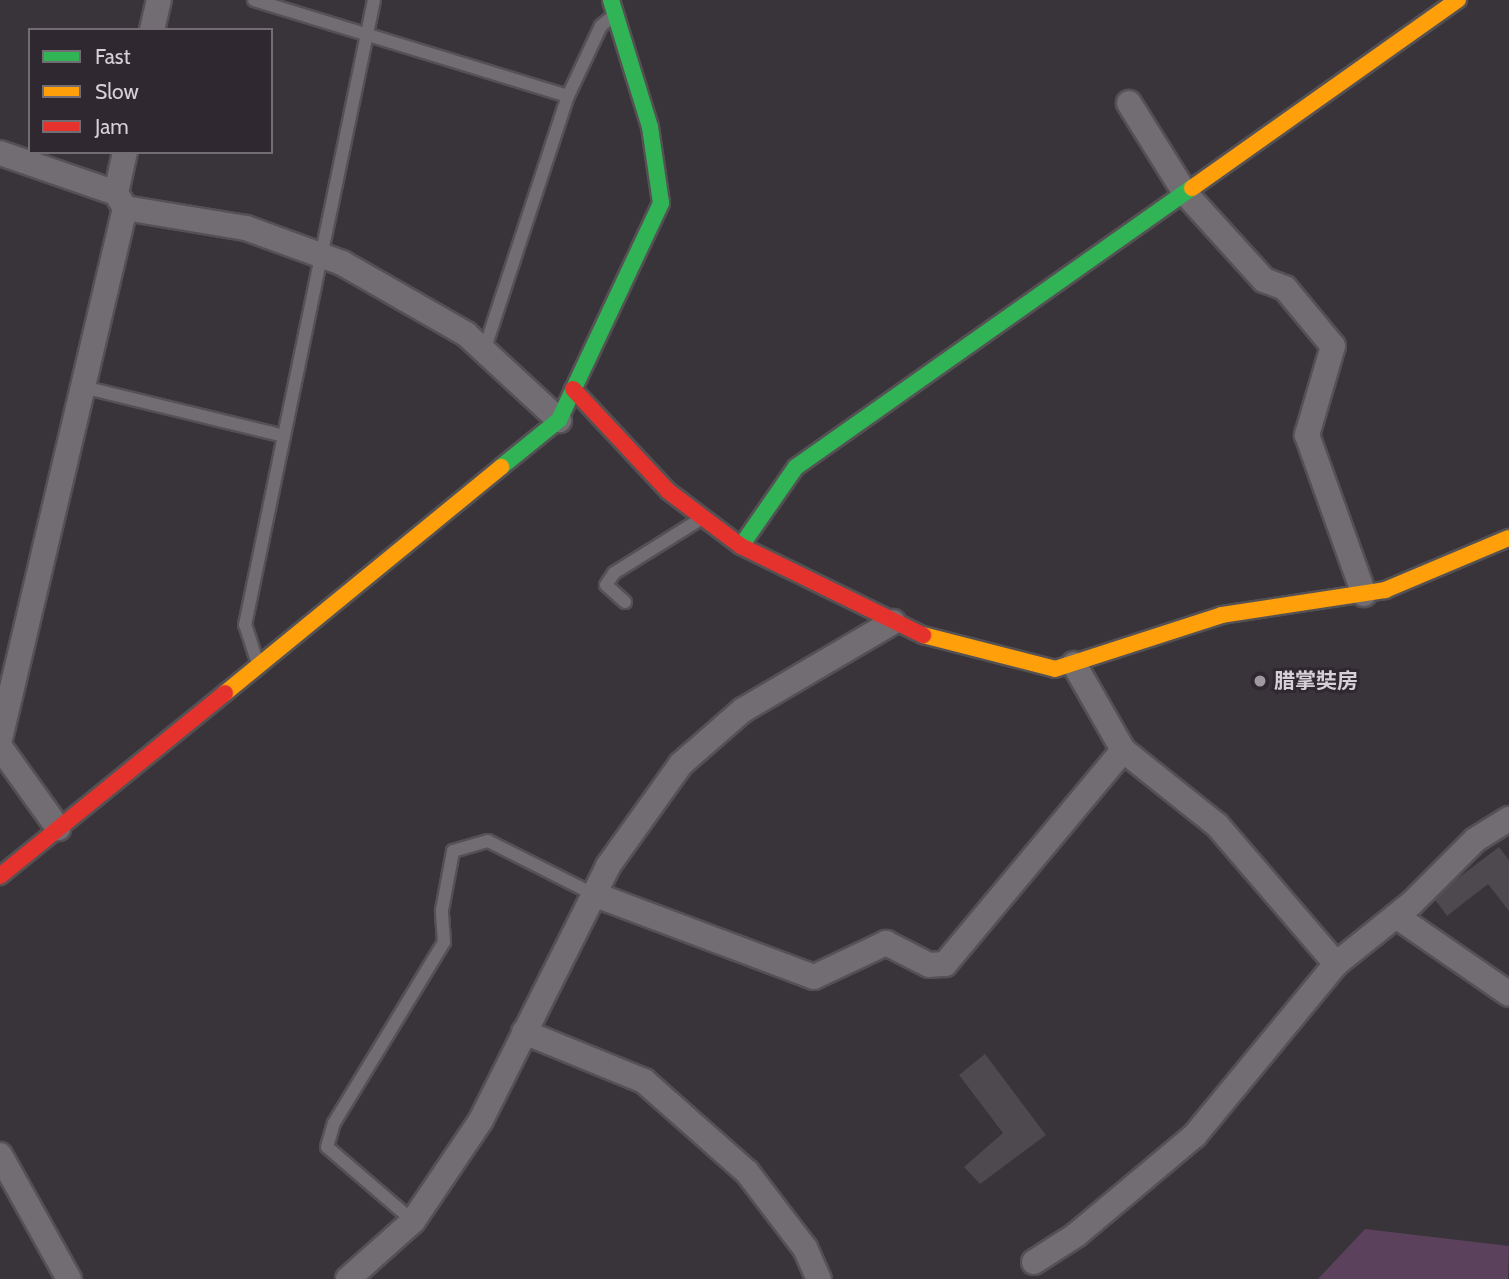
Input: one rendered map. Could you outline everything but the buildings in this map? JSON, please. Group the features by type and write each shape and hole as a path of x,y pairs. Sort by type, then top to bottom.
{"street":[{"path":"152,28 159,0"},
{"path":"741,546 796,467 1458,0"},
{"path":"0,876 559,420 661,203 650,127 613,7"},
{"path":"1129,103 1185,193 1264,280 1285,288 1333,346 1307,435 1364,594"},
{"path":"0,153 121,200 246,228 320,255 466,334 559,420"},
{"path":"0,739 83,387 121,200 125,154"},
{"path":"573,389 668,491 741,546 893,622 1055,670 1222,615 1385,590 1509,538"},
{"path":"348,1279 413,1221 481,1119 593,894 681,764 743,710 893,622"},
{"path":"1074,664 1123,750 1217,825 1336,964"},
{"path":"0,747 58,828"},
{"path":"593,894 814,977 886,943 929,965 945,964 1123,750"},
{"path":"1034,1262 1076,1235 1195,1135 1336,964 1396,916 1475,840 1509,819"},
{"path":"1396,916 1509,994"},
{"path":"524,1032 644,1081 747,1172 805,1248 819,1279"},
{"path":"0,1155 69,1279"}],"lane":[{"path":"254,0 568,96"},
{"path":"258,664 245,625 374,0"},
{"path":"484,351 568,96 601,26 613,7"},
{"path":"83,387 284,436"},
{"path":"625,602 606,585 614,573 703,517"},
{"path":"413,1221 327,1147 334,1123 444,942 442,910 453,851 488,841 593,894"}],"shaded area":[{"path":"1365,1229 1509,1246 1508,1279 1318,1279"}],"traffic: fast":[{"path":"501,467 559,420 661,203 650,127 611,0"},
{"path":"741,546 796,467 1192,188"}],"traffic: slow":[{"path":"1192,188 1458,0"},
{"path":"225,693 501,467"},
{"path":"923,635 1055,669 1222,615 1385,590 1509,538"}],"traffic: jam":[{"path":"573,389 668,491 741,546 923,635"},
{"path":"0,876 225,693"}],"place":[{"name":"腊掌奘房","path":"1260,681"}]}
